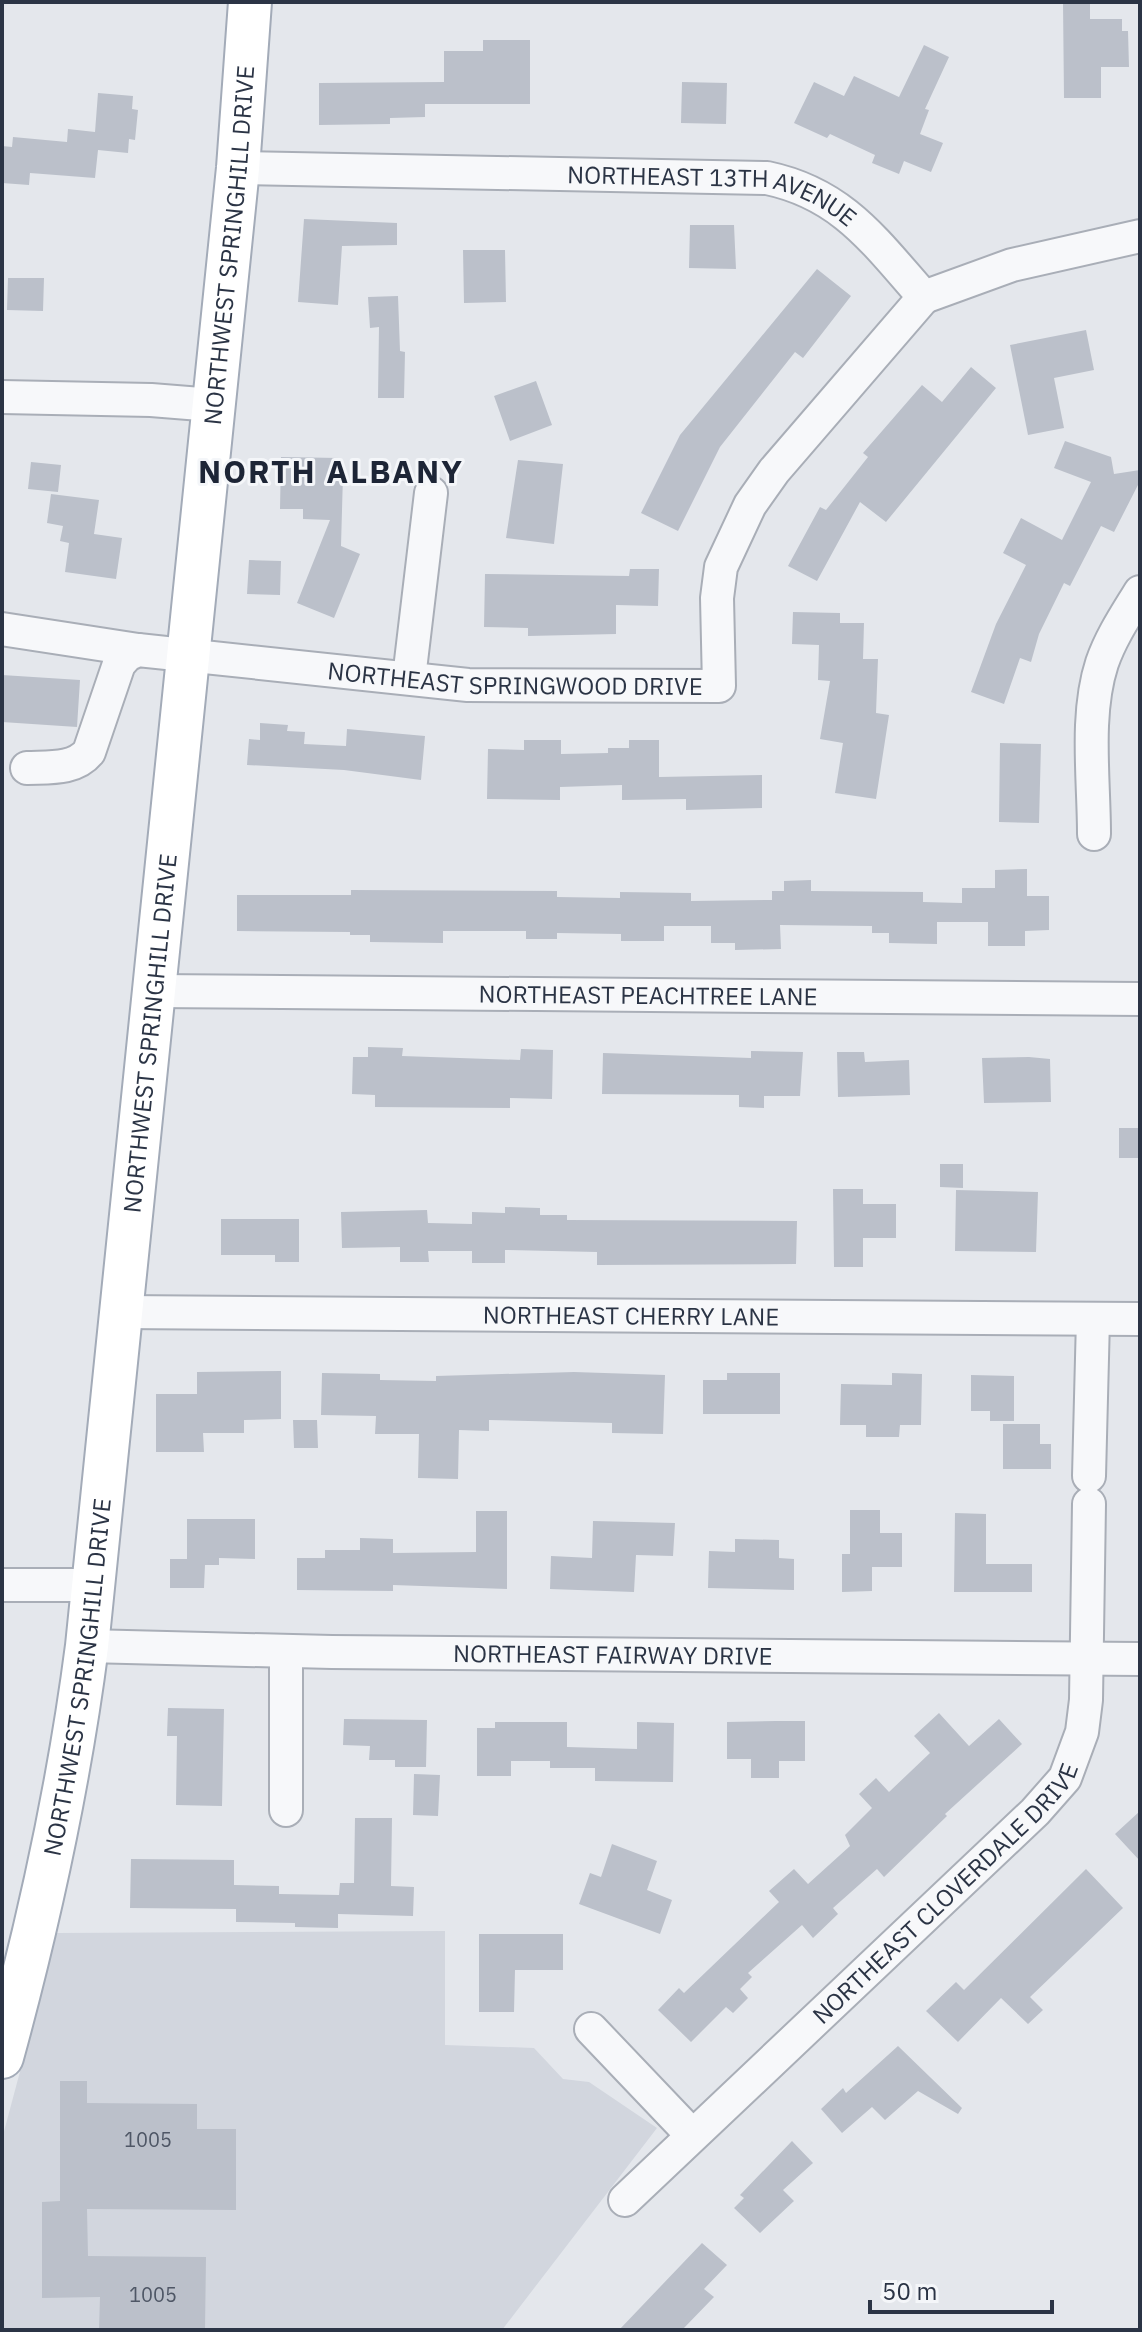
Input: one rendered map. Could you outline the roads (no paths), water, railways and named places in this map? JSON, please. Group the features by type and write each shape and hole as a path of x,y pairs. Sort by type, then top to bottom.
{"main road":[{"name":"NORTHWEST SPRINGHILL DRIVE","path":"6,2030 38,1921 62,1807 87,1646 238,168 250,2"}],"street":[{"name":"NORTHEAST 13TH AVENUE","path":"238,168 767,178 791,183 836,204 861,225 924,297"},
{"path":"924,297 1012,265 1140,236"},
{"name":"NORTHEAST SPRINGWOOD DRIVE","path":"2,629 138,650 468,685 719,686 717,598 721,567 750,505 774,471 924,297"},
{"path":"2,397 151,400 213,405"},
{"path":"409,678 431,493"},
{"path":"1094,834 1096,692 1113,636 1140,592"},
{"path":"27,768 72,765 83,759 89,752 119,664 127,655 138,650"},
{"name":"NORTHEAST PEACHTREE LANE","path":"154,991 1140,999"},
{"name":"NORTHEAST CHERRY LANE","path":"121,1312 1140,1319"},
{"name":"NORTHEAST CLOVERDALE DRIVE","path":"625,2200 1053,1794 1075,1757 1082,1732 1087,1659 1093,1319"},
{"path":"2,1585 94,1585"},
{"name":"NORTHEAST FAIRWAY DRIVE","path":"87,1646 286,1651 1140,1659"},
{"path":"286,1651 286,1810"},
{"path":"591,2029 692,2135"}],"district":[{"name":"NORTH ALBANY","path":"331,471"}]}
